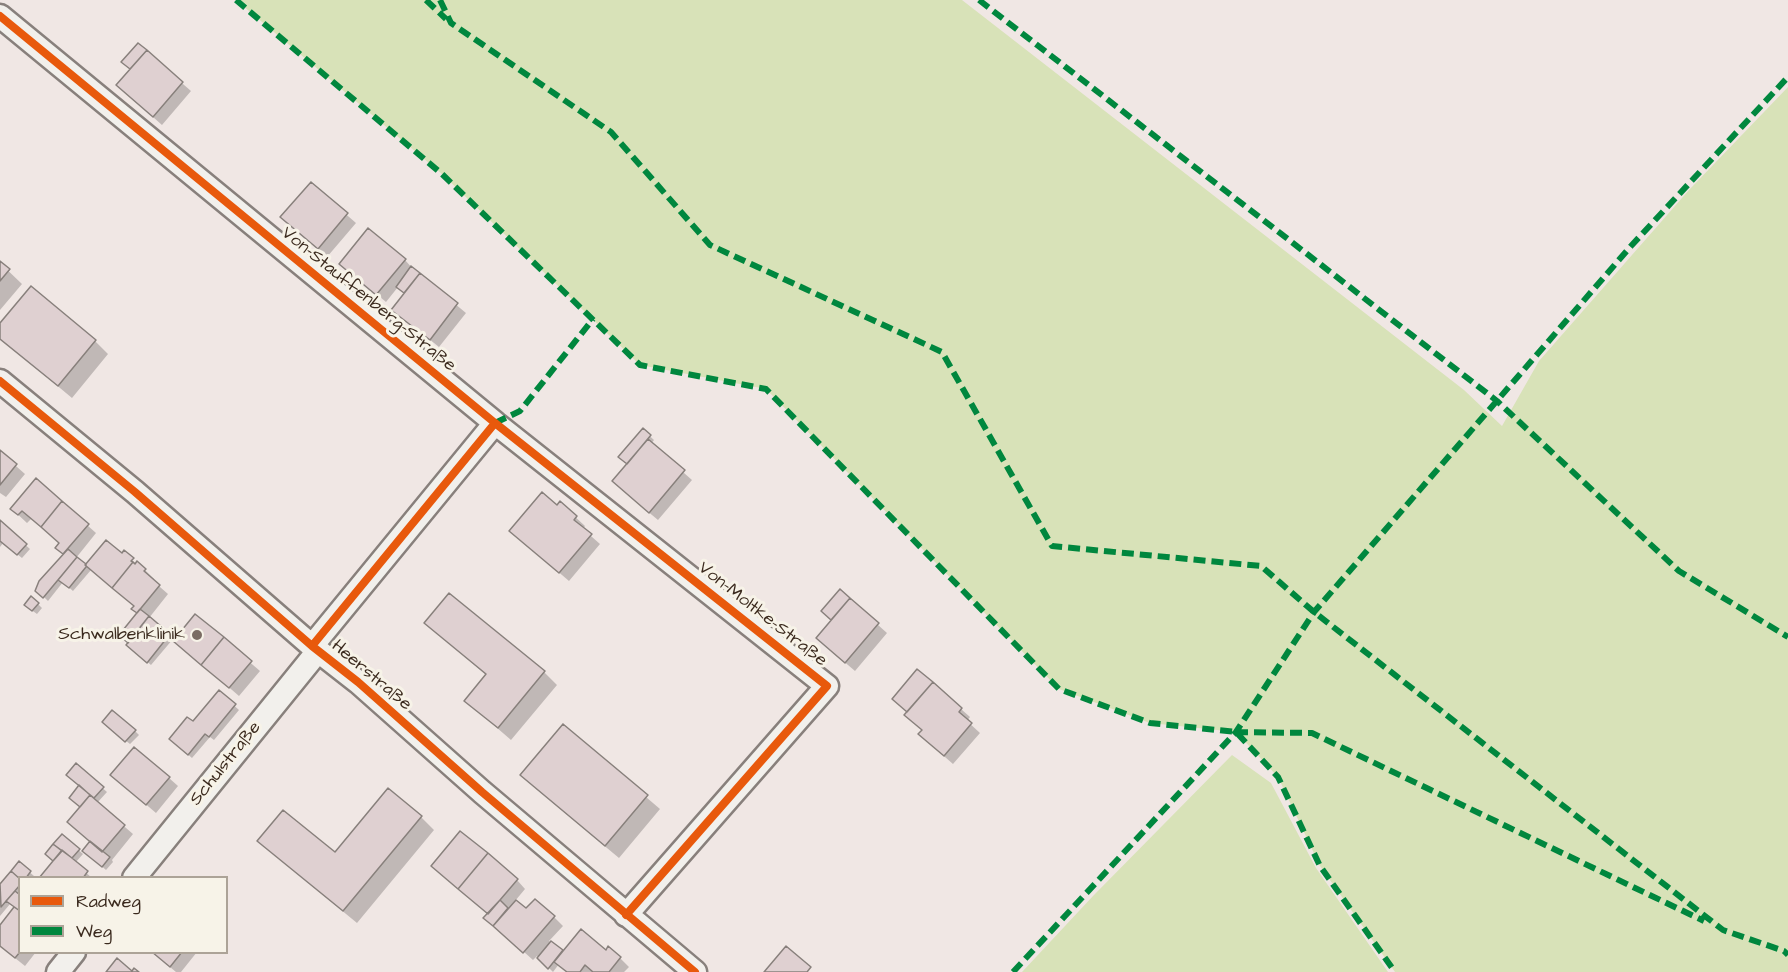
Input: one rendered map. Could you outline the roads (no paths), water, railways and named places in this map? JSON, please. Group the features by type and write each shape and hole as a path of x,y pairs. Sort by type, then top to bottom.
{"street":[{"name":"Von-Stauffenberg-Straße","path":"0,16 495,423"},
{"name":"Heerstraße","path":"0,381 135,492 695,972"},
{"path":"315,648 495,423"},
{"name":"Von-Moltke-Straße","path":"495,423 827,686 626,915"},
{"name":"Schulstraße","path":"137,876 315,648"},
{"path":"58,972 72,954"}],"place":[{"name":"Schwalbenklinik","path":"197,635"}]}
